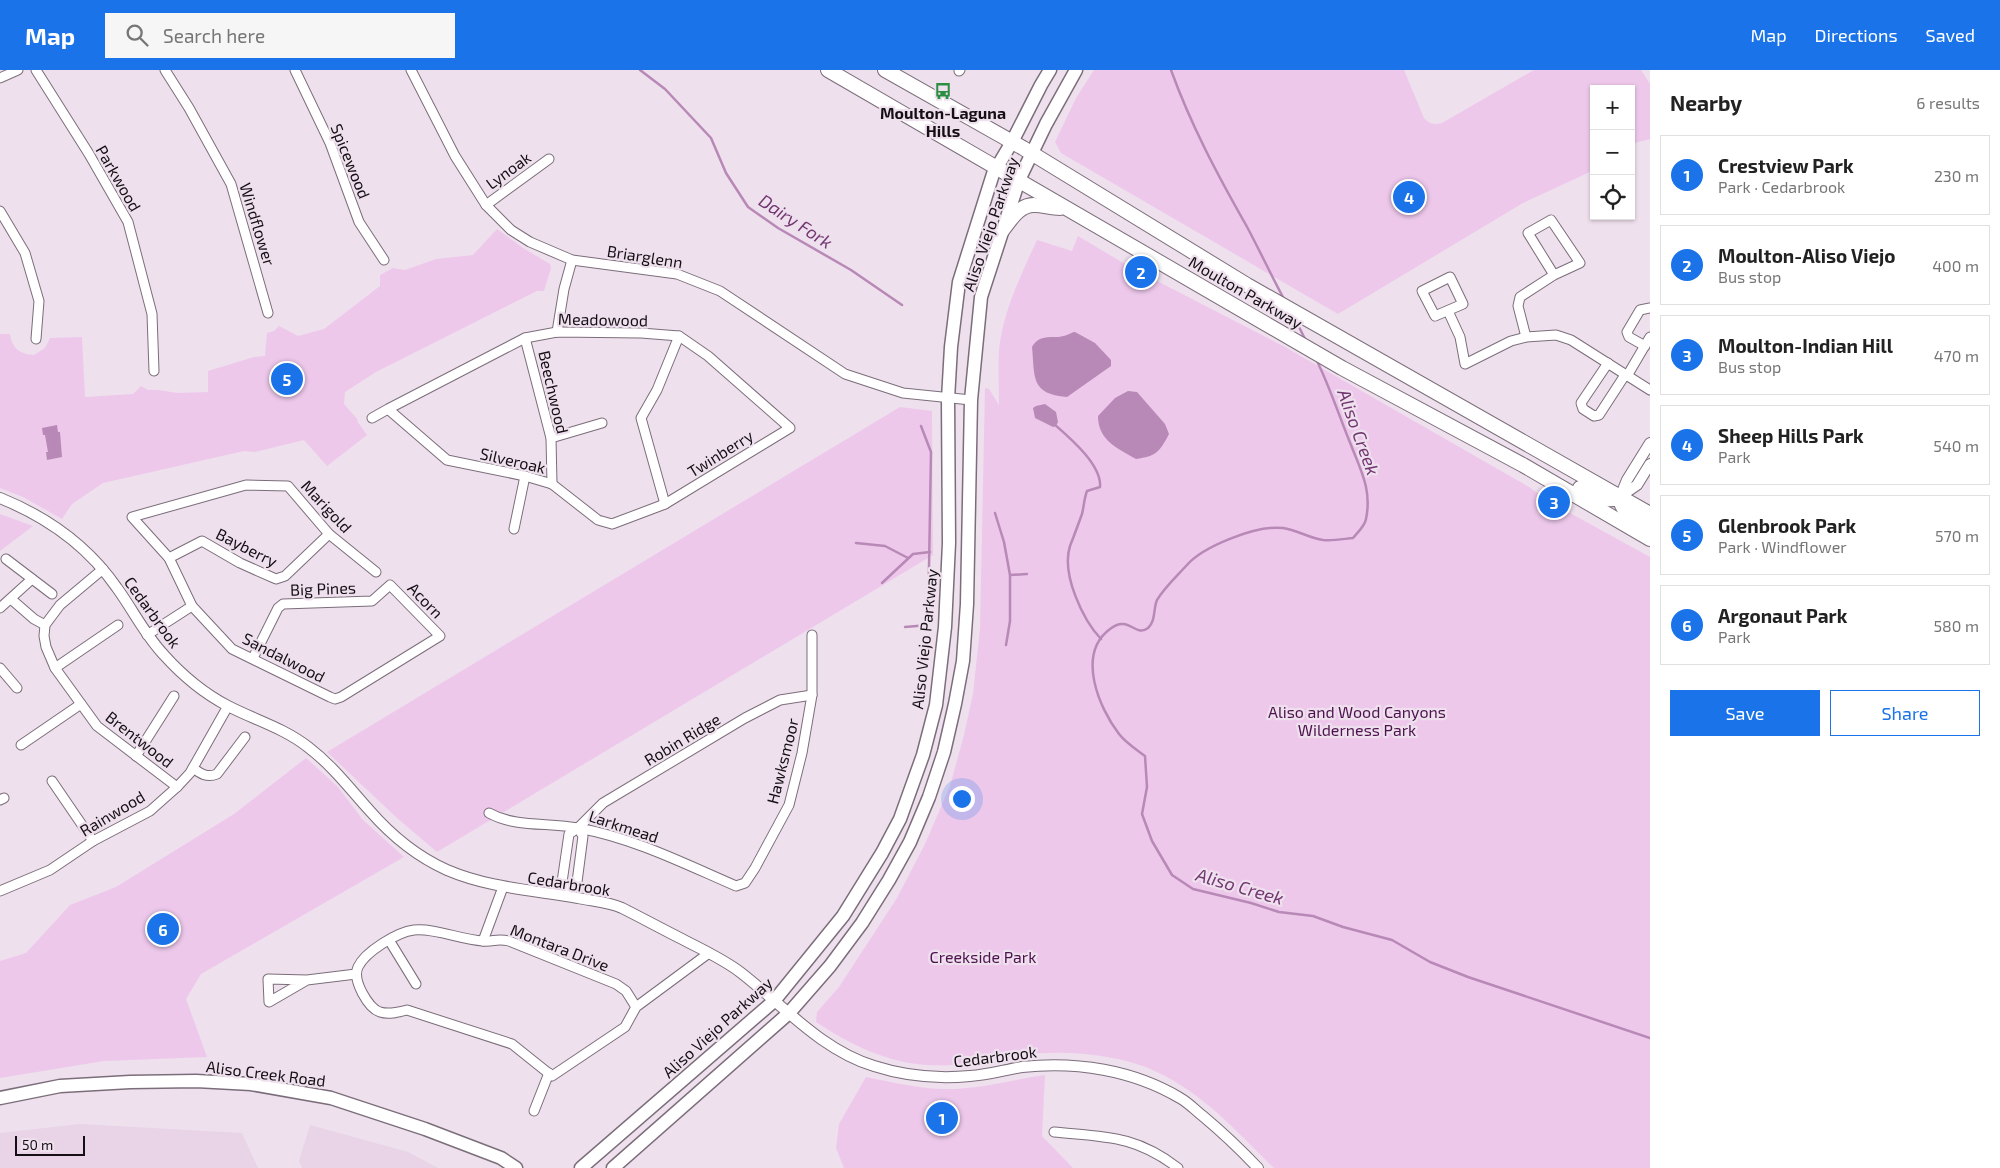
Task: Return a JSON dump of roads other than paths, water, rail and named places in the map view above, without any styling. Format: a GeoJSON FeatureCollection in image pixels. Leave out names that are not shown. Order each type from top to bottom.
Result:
{"type":"FeatureCollection","features":[{"type":"Feature","properties":{"kind":"main road","name":"Moulton Parkway"},"geometry":{"type":"LineString","coordinates":[[828,70],[1342,368],[1523,464],[1650,539]]}},
{"type":"Feature","properties":{"kind":"main road","name":"Moulton Parkway"},"geometry":{"type":"LineString","coordinates":[[885,70],[1012,142],[1247,285],[1650,514]]}},
{"type":"Feature","properties":{"kind":"main road","name":"Aliso Viejo Parkway"},"geometry":{"type":"LineString","coordinates":[[581,1168],[774,1001],[843,916],[882,854],[900,819],[923,755],[936,705],[945,627],[949,544],[948,399],[951,347],[960,282],[996,167],[1012,142],[1050,70]]}},
{"type":"Feature","properties":{"kind":"main road","name":"Aliso Viejo Parkway"},"geometry":{"type":"LineString","coordinates":[[614,1168],[789,1013],[830,966],[862,923],[910,842],[944,752],[963,660],[967,604],[971,400],[981,297],[1019,180],[1050,116],[1076,70]]}},
{"type":"Feature","properties":{"kind":"main road"},"geometry":{"type":"LineString","coordinates":[[1001,232],[1019,210],[1028,206],[1065,208]]}},
{"type":"Feature","properties":{"kind":"main road"},"geometry":{"type":"LineString","coordinates":[[1523,464],[1546,468],[1603,500],[1620,497],[1623,509],[1629,516],[1650,527]]}},
{"type":"Feature","properties":{"kind":"main road","name":"Aliso Creek Road"},"geometry":{"type":"LineString","coordinates":[[0,1098],[60,1086],[130,1082],[196,1081],[250,1084],[331,1098],[377,1112],[501,1158],[516,1168]]}},
{"type":"Feature","properties":{"kind":"street"},"geometry":{"type":"LineString","coordinates":[[0,78],[18,70]]}},
{"type":"Feature","properties":{"kind":"street","name":"Parkwood"},"geometry":{"type":"LineString","coordinates":[[36,70],[89,154],[128,222],[152,314],[154,371]]}},
{"type":"Feature","properties":{"kind":"street","name":"Windflower"},"geometry":{"type":"LineString","coordinates":[[164,70],[189,108],[232,184],[268,313]]}},
{"type":"Feature","properties":{"kind":"street","name":"Spicewood"},"geometry":{"type":"LineString","coordinates":[[295,70],[330,143],[359,222],[384,260]]}},
{"type":"Feature","properties":{"kind":"street","name":"Briarglenn"},"geometry":{"type":"LineString","coordinates":[[411,70],[455,156],[486,205],[511,230],[551,252],[572,260],[677,274],[720,291],[845,374],[903,393],[971,400]]}},
{"type":"Feature","properties":{"kind":"street","name":"Lynoak"},"geometry":{"type":"LineString","coordinates":[[486,205],[549,159]]}},
{"type":"Feature","properties":{"kind":"street"},"geometry":{"type":"LineString","coordinates":[[0,211],[25,253],[30,269],[39,302],[36,340]]}},
{"type":"Feature","properties":{"kind":"street"},"geometry":{"type":"LineString","coordinates":[[1526,337],[1518,306],[1520,297],[1554,276],[1580,263],[1551,220],[1528,233],[1554,276]]}},
{"type":"Feature","properties":{"kind":"street"},"geometry":{"type":"LineString","coordinates":[[557,332],[564,289],[572,260]]}},
{"type":"Feature","properties":{"kind":"street"},"geometry":{"type":"LineString","coordinates":[[1450,277],[1463,304],[1448,311],[1435,316],[1422,291],[1450,277]]}},
{"type":"Feature","properties":{"kind":"street"},"geometry":{"type":"LineString","coordinates":[[1644,346],[1629,337],[1627,332],[1640,310],[1650,308]]}},
{"type":"Feature","properties":{"kind":"street"},"geometry":{"type":"LineString","coordinates":[[1448,311],[1460,337],[1465,364],[1511,341],[1526,337],[1556,335],[1571,340],[1650,390]]}},
{"type":"Feature","properties":{"kind":"street","name":"Meadowood"},"geometry":{"type":"LineString","coordinates":[[372,418],[525,338],[557,332],[641,333],[679,336]]}},
{"type":"Feature","properties":{"kind":"street"},"geometry":{"type":"LineString","coordinates":[[665,504],[641,418],[657,390],[679,336]]}},
{"type":"Feature","properties":{"kind":"street","name":"Twinberry"},"geometry":{"type":"LineString","coordinates":[[665,504],[790,428],[708,356],[679,336]]}},
{"type":"Feature","properties":{"kind":"street"},"geometry":{"type":"LineString","coordinates":[[1608,364],[1581,403],[1583,409],[1594,416],[1600,415],[1650,337]]}},
{"type":"Feature","properties":{"kind":"street","name":"Beechwood"},"geometry":{"type":"LineString","coordinates":[[525,338],[550,438],[552,484]]}},
{"type":"Feature","properties":{"kind":"street","name":"Silveroak"},"geometry":{"type":"LineString","coordinates":[[388,409],[447,460],[525,476],[552,484],[598,520],[605,523],[612,524],[665,504]]}},
{"type":"Feature","properties":{"kind":"street"},"geometry":{"type":"LineString","coordinates":[[550,438],[602,423]]}},
{"type":"Feature","properties":{"kind":"street"},"geometry":{"type":"LineString","coordinates":[[1620,497],[1627,480],[1650,443]]}},
{"type":"Feature","properties":{"kind":"street"},"geometry":{"type":"LineString","coordinates":[[1620,497],[1637,485],[1650,464]]}},
{"type":"Feature","properties":{"kind":"street"},"geometry":{"type":"LineString","coordinates":[[514,529],[525,476]]}},
{"type":"Feature","properties":{"kind":"street","name":"Marigold"},"geometry":{"type":"LineString","coordinates":[[132,517],[246,485],[288,486],[329,534],[376,572]]}},
{"type":"Feature","properties":{"kind":"street","name":"Cedarbrook"},"geometry":{"type":"LineString","coordinates":[[0,498],[50,522],[80,546],[103,569],[147,635],[164,656],[185,676],[228,706],[265,721],[304,744],[336,771],[391,833],[417,853],[444,868],[475,881],[503,888],[568,896],[617,906],[738,970],[807,1028],[842,1053],[858,1061],[903,1074],[943,1077],[970,1076],[1053,1064],[1108,1070],[1151,1084],[1183,1100],[1232,1140],[1258,1168]]}},
{"type":"Feature","properties":{"kind":"street","name":"Sandalwood"},"geometry":{"type":"LineString","coordinates":[[132,517],[168,558],[192,606],[232,649],[335,698],[341,697],[440,636]]}},
{"type":"Feature","properties":{"kind":"street","name":"Bayberry"},"geometry":{"type":"LineString","coordinates":[[168,558],[202,541],[240,563],[276,579],[285,576],[329,534]]}},
{"type":"Feature","properties":{"kind":"street"},"geometry":{"type":"LineString","coordinates":[[6,559],[52,594]]}},
{"type":"Feature","properties":{"kind":"street"},"geometry":{"type":"LineString","coordinates":[[11,599],[34,619],[46,625],[60,606],[103,569]]}},
{"type":"Feature","properties":{"kind":"street"},"geometry":{"type":"LineString","coordinates":[[0,608],[32,579]]}},
{"type":"Feature","properties":{"kind":"street","name":"Acorn"},"geometry":{"type":"LineString","coordinates":[[390,585],[440,636]]}},
{"type":"Feature","properties":{"kind":"street","name":"Big Pines"},"geometry":{"type":"LineString","coordinates":[[253,658],[278,608],[283,604],[372,601],[390,585]]}},
{"type":"Feature","properties":{"kind":"street"},"geometry":{"type":"LineString","coordinates":[[147,635],[192,606]]}},
{"type":"Feature","properties":{"kind":"street","name":"Brentwood"},"geometry":{"type":"LineString","coordinates":[[46,625],[44,636],[46,648],[56,668],[97,726],[177,788]]}},
{"type":"Feature","properties":{"kind":"street"},"geometry":{"type":"LineString","coordinates":[[56,668],[118,625]]}},
{"type":"Feature","properties":{"kind":"street","name":"Hawksmoor"},"geometry":{"type":"LineString","coordinates":[[745,883],[789,805],[802,753],[812,696],[812,635]]}},
{"type":"Feature","properties":{"kind":"street"},"geometry":{"type":"LineString","coordinates":[[0,668],[17,688]]}},
{"type":"Feature","properties":{"kind":"street"},"geometry":{"type":"LineString","coordinates":[[136,756],[174,696]]}},
{"type":"Feature","properties":{"kind":"street","name":"Robin Ridge"},"geometry":{"type":"LineString","coordinates":[[568,896],[562,882],[569,834],[578,828],[603,803],[745,718],[780,700],[812,696]]}},
{"type":"Feature","properties":{"kind":"street"},"geometry":{"type":"LineString","coordinates":[[21,745],[81,704]]}},
{"type":"Feature","properties":{"kind":"street","name":"Rainwood"},"geometry":{"type":"LineString","coordinates":[[0,891],[50,870],[93,841],[150,811],[186,778],[228,706]]}},
{"type":"Feature","properties":{"kind":"street"},"geometry":{"type":"LineString","coordinates":[[193,768],[203,775],[210,777],[217,774],[245,737]]}},
{"type":"Feature","properties":{"kind":"street"},"geometry":{"type":"LineString","coordinates":[[52,782],[93,841]]}},
{"type":"Feature","properties":{"kind":"street","name":"Larkmead"},"geometry":{"type":"LineString","coordinates":[[489,813],[504,821],[578,828],[634,843],[736,886],[745,883]]}},
{"type":"Feature","properties":{"kind":"street"},"geometry":{"type":"LineString","coordinates":[[568,896],[577,882],[582,836],[578,828]]}},
{"type":"Feature","properties":{"kind":"street"},"geometry":{"type":"LineString","coordinates":[[567,848],[581,849]]}},
{"type":"Feature","properties":{"kind":"street"},"geometry":{"type":"LineString","coordinates":[[483,941],[503,888]]}},
{"type":"Feature","properties":{"kind":"street","name":"Montara Drive"},"geometry":{"type":"LineString","coordinates":[[356,974],[358,966],[369,954],[389,940],[414,930],[483,941],[498,939],[509,941],[616,984],[626,991],[636,1007]]}},
{"type":"Feature","properties":{"kind":"street"},"geometry":{"type":"LineString","coordinates":[[389,940],[416,984]]}},
{"type":"Feature","properties":{"kind":"street"},"geometry":{"type":"LineString","coordinates":[[307,980],[356,974],[366,1000],[380,1012],[392,1013],[407,1010],[512,1044],[550,1074],[554,1075],[625,1027],[636,1007],[709,953]]}},
{"type":"Feature","properties":{"kind":"street"},"geometry":{"type":"LineString","coordinates":[[534,1111],[550,1074]]}},
{"type":"Feature","properties":{"kind":"street"},"geometry":{"type":"LineString","coordinates":[[1054,1132],[1129,1141],[1155,1151],[1178,1168]]}},
{"type":"Feature","properties":{"kind":"waterway","name":"Dairy Fork"},"geometry":{"type":"LineString","coordinates":[[640,70],[665,89],[711,138],[726,173],[748,207],[778,228],[851,270],[902,305]]}},
{"type":"Feature","properties":{"kind":"waterway","name":"Aliso Creek"},"geometry":{"type":"LineString","coordinates":[[1171,70],[1205,149],[1284,299]]}},
{"type":"Feature","properties":{"kind":"waterway","name":"Aliso Creek"},"geometry":{"type":"LineString","coordinates":[[1294,317],[1306,341]]}},
{"type":"Feature","properties":{"kind":"waterway","name":"Aliso Creek"},"geometry":{"type":"LineString","coordinates":[[1316,359],[1367,490],[1367,509],[1363,527],[1353,538],[1323,540],[1288,529],[1272,528],[1245,533],[1217,544],[1194,559],[1167,587],[1157,600],[1152,622],[1148,628],[1139,630],[1127,625],[1117,625],[1110,629],[1100,640],[1094,652],[1094,681],[1104,710],[1122,737],[1145,756],[1147,787],[1142,814],[1152,841],[1172,875],[1193,889],[1279,912],[1313,916],[1343,927],[1392,940],[1430,962],[1468,977],[1650,1038]]}},
{"type":"Feature","properties":{"kind":"waterway","name":"Dairy Fork"},"geometry":{"type":"LineString","coordinates":[[1054,424],[1084,452],[1091,461],[1099,479],[1100,487],[1087,491],[1082,514],[1070,546],[1068,557],[1071,583],[1075,596],[1087,620],[1101,639]]}},
{"type":"Feature","properties":{"kind":"waterway"},"geometry":{"type":"LineString","coordinates":[[905,627],[928,625],[931,452],[921,426]]}},
{"type":"Feature","properties":{"kind":"waterway"},"geometry":{"type":"LineString","coordinates":[[995,513],[1004,542],[1010,575]]}},
{"type":"Feature","properties":{"kind":"waterway"},"geometry":{"type":"LineString","coordinates":[[856,543],[885,546],[908,558]]}},
{"type":"Feature","properties":{"kind":"waterway"},"geometry":{"type":"LineString","coordinates":[[882,583],[913,554],[930,552]]}},
{"type":"Feature","properties":{"kind":"waterway"},"geometry":{"type":"LineString","coordinates":[[1006,645],[1010,621],[1010,575],[1027,574]]}},
{"type":"Feature","properties":{"kind":"place","name":"Moulton-Laguna Hills"},"geometry":{"type":"Point","coordinates":[943,91]}},
{"type":"Feature","properties":{"kind":"place","name":"Sheep Hills Park"},"geometry":{"type":"Point","coordinates":[1409,197]}},
{"type":"Feature","properties":{"kind":"place","name":"Moulton-Aliso Viejo"},"geometry":{"type":"Point","coordinates":[1141,272]}},
{"type":"Feature","properties":{"kind":"place","name":"Glenbrook Park"},"geometry":{"type":"Point","coordinates":[287,379]}},
{"type":"Feature","properties":{"kind":"place","name":"Moulton-Indian Hill"},"geometry":{"type":"Point","coordinates":[1554,502]}},
{"type":"Feature","properties":{"kind":"place","name":"Argonaut Park"},"geometry":{"type":"Point","coordinates":[163,929]}},
{"type":"Feature","properties":{"kind":"place","name":"Crestview Park"},"geometry":{"type":"Point","coordinates":[942,1118]}},
{"type":"Feature","properties":{"kind":"park label","name":"Aliso and Wood Canyons Wilderness Park"},"geometry":{"type":"Point","coordinates":[1357,720]}},
{"type":"Feature","properties":{"kind":"park label","name":"Creekside Park"},"geometry":{"type":"Point","coordinates":[983,956]}}]}
